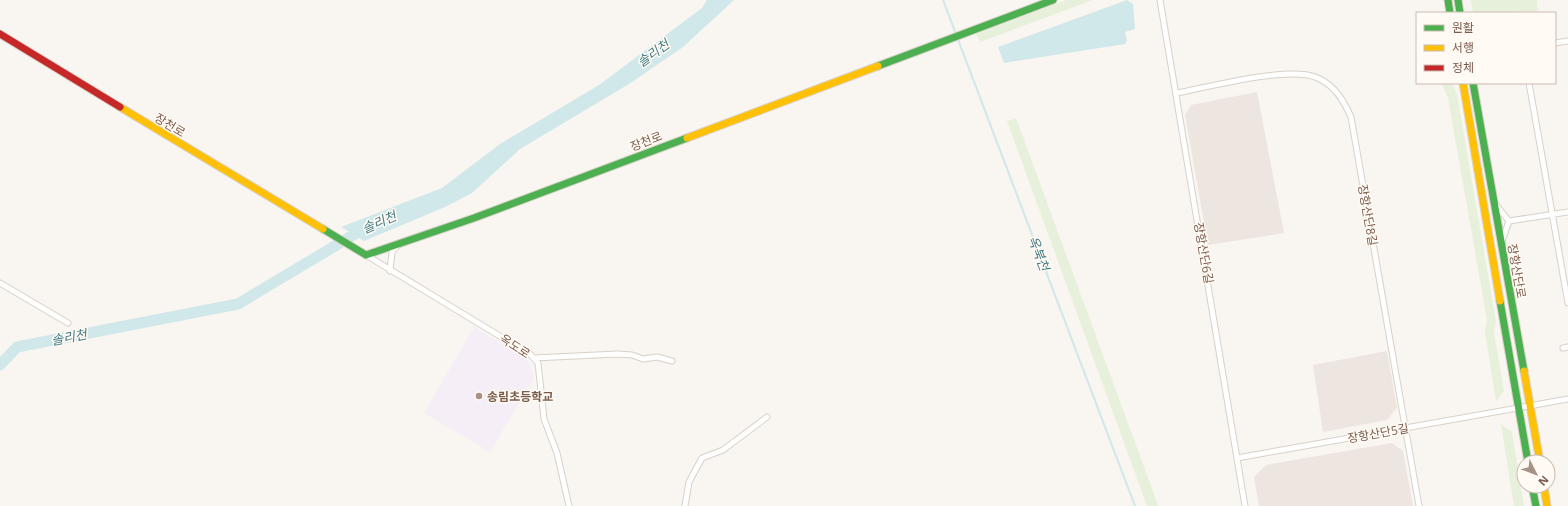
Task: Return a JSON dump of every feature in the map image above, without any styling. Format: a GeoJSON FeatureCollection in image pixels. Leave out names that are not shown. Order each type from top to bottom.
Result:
{"type":"FeatureCollection","features":[{"type":"Feature","properties":{"kind":"main road","name":"장천로"},"geometry":{"type":"LineString","coordinates":[[0,34],[366,255],[474,218],[1053,0]]}},
{"type":"Feature","properties":{"kind":"main road"},"geometry":{"type":"LineString","coordinates":[[1448,0],[1450,12]]}},
{"type":"Feature","properties":{"kind":"main road"},"geometry":{"type":"LineString","coordinates":[[1458,0],[1460,12]]}},
{"type":"Feature","properties":{"kind":"main road","name":"장항산단로"},"geometry":{"type":"LineString","coordinates":[[1463,84],[1527,454]]}},
{"type":"Feature","properties":{"kind":"main road","name":"장항산단로"},"geometry":{"type":"LineString","coordinates":[[1473,84],[1538,454]]}},
{"type":"Feature","properties":{"kind":"main road"},"geometry":{"type":"LineString","coordinates":[[1534,494],[1536,506]]}},
{"type":"Feature","properties":{"kind":"main road"},"geometry":{"type":"LineString","coordinates":[[1545,494],[1547,506]]}},
{"type":"Feature","properties":{"kind":"street","name":"장항산단6길"},"geometry":{"type":"LineString","coordinates":[[1160,0],[1177,93],[1245,506]]}},
{"type":"Feature","properties":{"kind":"street"},"geometry":{"type":"LineString","coordinates":[[1556,43],[1568,41]]}},
{"type":"Feature","properties":{"kind":"street","name":"장항산단8길"},"geometry":{"type":"LineString","coordinates":[[1177,93],[1268,76],[1302,74],[1318,78],[1333,88],[1344,101],[1351,117],[1419,506]]}},
{"type":"Feature","properties":{"kind":"street"},"geometry":{"type":"LineString","coordinates":[[1529,84],[1568,303]]}},
{"type":"Feature","properties":{"kind":"street"},"geometry":{"type":"LineString","coordinates":[[1494,202],[1509,221]]}},
{"type":"Feature","properties":{"kind":"street"},"geometry":{"type":"LineString","coordinates":[[1509,221],[1568,212]]}},
{"type":"Feature","properties":{"kind":"street"},"geometry":{"type":"LineString","coordinates":[[1501,245],[1509,221]]}},
{"type":"Feature","properties":{"kind":"street"},"geometry":{"type":"LineString","coordinates":[[390,271],[392,252],[399,244]]}},
{"type":"Feature","properties":{"kind":"street","name":"옥도로"},"geometry":{"type":"LineString","coordinates":[[366,255],[534,358],[538,363],[544,419],[557,453],[569,506]]}},
{"type":"Feature","properties":{"kind":"street"},"geometry":{"type":"LineString","coordinates":[[0,283],[68,323]]}},
{"type":"Feature","properties":{"kind":"street"},"geometry":{"type":"LineString","coordinates":[[534,358],[544,356],[598,356],[617,354],[632,355],[643,359],[656,357],[672,361]]}},
{"type":"Feature","properties":{"kind":"street","name":"장항산단5길"},"geometry":{"type":"LineString","coordinates":[[1237,458],[1568,399]]}},
{"type":"Feature","properties":{"kind":"street"},"geometry":{"type":"LineString","coordinates":[[685,506],[689,482],[702,458],[723,450],[767,417]]}},
{"type":"Feature","properties":{"kind":"shaded area"},"geometry":{"type":"Polygon","coordinates":[[[1257,92],[1284,233],[1208,245],[1185,115],[1191,105],[1257,92]]]}},
{"type":"Feature","properties":{"kind":"shaded area","name":"송림초등학교"},"geometry":{"type":"Polygon","coordinates":[[[474,327],[528,359],[534,378],[490,452],[424,413],[474,327]]]}},
{"type":"Feature","properties":{"kind":"shaded area"},"geometry":{"type":"Polygon","coordinates":[[[1387,351],[1397,408],[1387,420],[1323,432],[1313,365],[1387,351]]]}},
{"type":"Feature","properties":{"kind":"shaded area"},"geometry":{"type":"Polygon","coordinates":[[[1392,443],[1403,451],[1413,506],[1259,506],[1254,477],[1266,465],[1392,443]]]}},
{"type":"Feature","properties":{"kind":"green space"},"geometry":{"type":"Polygon","coordinates":[[[1067,0],[1093,0],[980,42],[976,34],[1067,0]]]}},
{"type":"Feature","properties":{"kind":"green space"},"geometry":{"type":"Polygon","coordinates":[[[1471,0],[1537,0],[1538,11],[1473,12],[1471,0]]]}},
{"type":"Feature","properties":{"kind":"green space"},"geometry":{"type":"Polygon","coordinates":[[[1442,84],[1452,84],[1457,94],[1496,322],[1494,333],[1504,391],[1496,401],[1485,332],[1487,320],[1448,98],[1442,84]]]}},
{"type":"Feature","properties":{"kind":"green space"},"geometry":{"type":"Polygon","coordinates":[[[1016,118],[1158,506],[1147,506],[1007,121],[1016,118]]]}},
{"type":"Feature","properties":{"kind":"green space"},"geometry":{"type":"Polygon","coordinates":[[[1501,424],[1512,432],[1516,457],[1516,494],[1522,494],[1524,506],[1514,506],[1501,424]]]}},
{"type":"Feature","properties":{"kind":"water"},"geometry":{"type":"Polygon","coordinates":[[[707,0],[734,0],[683,47],[629,84],[520,149],[472,193],[445,207],[364,241],[341,227],[442,188],[500,144],[599,85],[702,8],[707,0]]]}},
{"type":"Feature","properties":{"kind":"water"},"geometry":{"type":"Polygon","coordinates":[[[1127,0],[1133,4],[1135,29],[1125,32],[1127,40],[1125,44],[1004,63],[998,47],[1127,0]]]}},
{"type":"Feature","properties":{"kind":"waterway","name":"옥북천"},"geometry":{"type":"LineString","coordinates":[[943,0],[1135,506]]}},
{"type":"Feature","properties":{"kind":"waterway","name":"솔리천"},"geometry":{"type":"LineString","coordinates":[[0,365],[17,347],[238,304],[365,228]]}},
{"type":"Feature","properties":{"kind":"traffic: fast"},"geometry":{"type":"LineString","coordinates":[[878,66],[1053,0]]}},
{"type":"Feature","properties":{"kind":"traffic: fast"},"geometry":{"type":"LineString","coordinates":[[1448,0],[1450,12]]}},
{"type":"Feature","properties":{"kind":"traffic: fast"},"geometry":{"type":"LineString","coordinates":[[1458,0],[1460,12]]}},
{"type":"Feature","properties":{"kind":"traffic: fast"},"geometry":{"type":"LineString","coordinates":[[1473,84],[1524,371]]}},
{"type":"Feature","properties":{"kind":"traffic: fast"},"geometry":{"type":"LineString","coordinates":[[323,229],[366,255],[474,218],[687,138]]}},
{"type":"Feature","properties":{"kind":"traffic: fast"},"geometry":{"type":"LineString","coordinates":[[1500,301],[1527,454]]}},
{"type":"Feature","properties":{"kind":"traffic: fast"},"geometry":{"type":"LineString","coordinates":[[1534,494],[1536,506]]}},
{"type":"Feature","properties":{"kind":"traffic: slow"},"geometry":{"type":"LineString","coordinates":[[687,138],[878,66]]}},
{"type":"Feature","properties":{"kind":"traffic: slow"},"geometry":{"type":"LineString","coordinates":[[1463,84],[1500,301]]}},
{"type":"Feature","properties":{"kind":"traffic: slow"},"geometry":{"type":"LineString","coordinates":[[120,107],[323,229]]}},
{"type":"Feature","properties":{"kind":"traffic: slow"},"geometry":{"type":"LineString","coordinates":[[1524,371],[1539,454]]}},
{"type":"Feature","properties":{"kind":"traffic: slow"},"geometry":{"type":"LineString","coordinates":[[1545,494],[1547,506]]}},
{"type":"Feature","properties":{"kind":"traffic: jam"},"geometry":{"type":"LineString","coordinates":[[0,34],[120,107]]}},
{"type":"Feature","properties":{"kind":"place","name":"송림초등학교"},"geometry":{"type":"Point","coordinates":[479,396]}}]}
